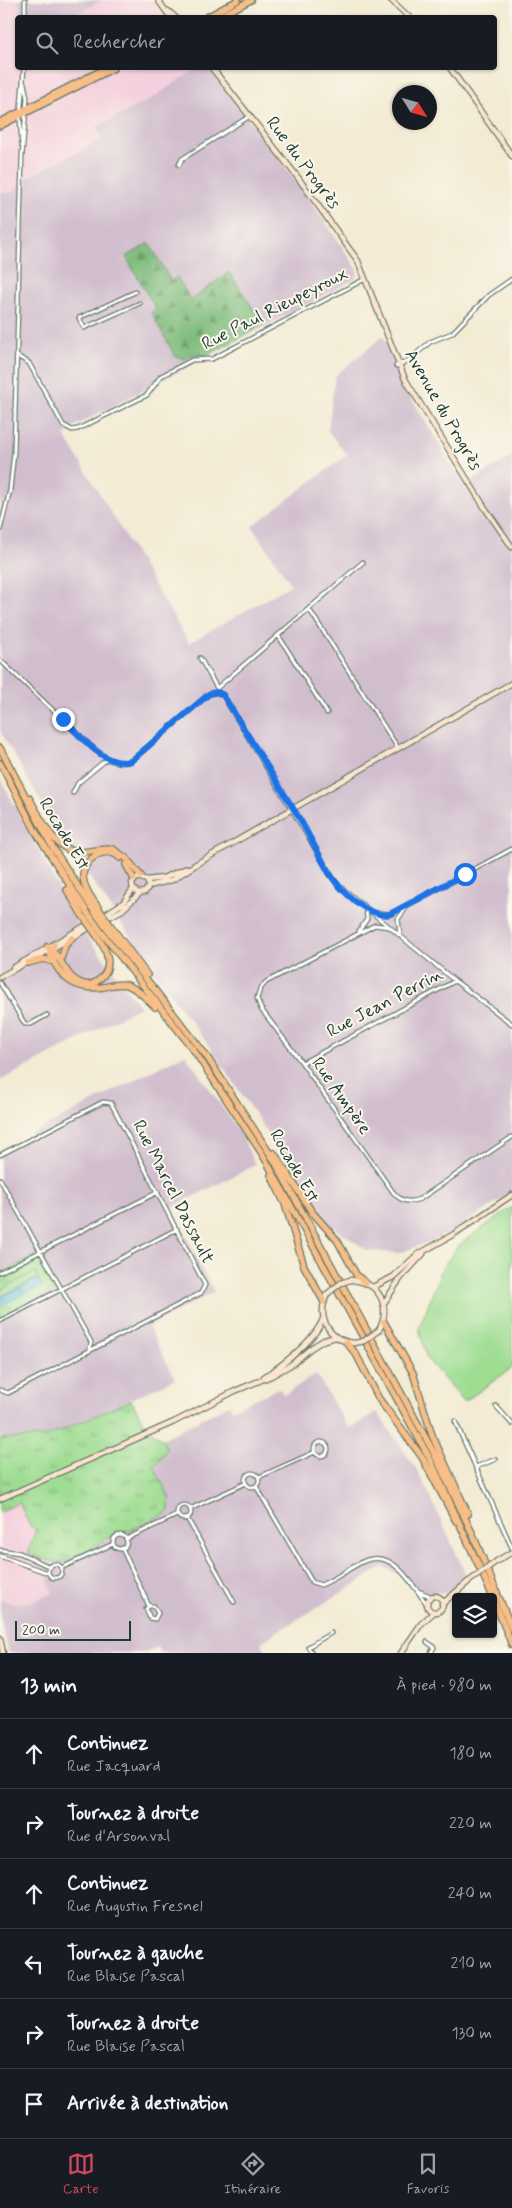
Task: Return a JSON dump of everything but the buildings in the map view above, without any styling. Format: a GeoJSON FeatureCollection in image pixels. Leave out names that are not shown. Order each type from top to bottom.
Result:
{"type":"FeatureCollection","features":[{"type":"Feature","properties":{"kind":"highway","name":"Rocade Est"},"geometry":{"type":"LineString","coordinates":[[0,748],[53,848],[90,910],[211,1074],[263,1155],[414,1428],[472,1546],[491,1593]]}},
{"type":"Feature","properties":{"kind":"highway","name":"Rocade Est"},"geometry":{"type":"LineString","coordinates":[[0,763],[52,859],[90,910]]}},
{"type":"Feature","properties":{"kind":"highway"},"geometry":{"type":"LineString","coordinates":[[12,773],[18,776],[39,815],[64,848],[77,852],[113,849],[126,858],[141,876]]}},
{"type":"Feature","properties":{"kind":"highway"},"geometry":{"type":"LineString","coordinates":[[51,947],[72,979],[82,984],[92,984],[103,978],[108,969],[104,931],[90,910],[88,893],[83,878],[85,867],[91,858],[107,853],[117,855],[129,868],[134,879]]}},
{"type":"Feature","properties":{"kind":"highway","name":"Rocade Est"},"geometry":{"type":"LineString","coordinates":[[104,931],[162,994],[164,1001],[210,1062],[260,1136],[420,1426],[473,1534],[512,1629]]}},
{"type":"Feature","properties":{"kind":"highway"},"geometry":{"type":"LineString","coordinates":[[60,958],[65,946],[72,938]]}},
{"type":"Feature","properties":{"kind":"highway"},"geometry":{"type":"LineString","coordinates":[[51,947],[50,954],[54,962],[70,982],[77,987],[86,989],[116,984],[128,986],[166,1014]]}},
{"type":"Feature","properties":{"kind":"highway"},"geometry":{"type":"LineString","coordinates":[[28,964],[43,959],[54,962]]}},
{"type":"Feature","properties":{"kind":"highway"},"geometry":{"type":"LineString","coordinates":[[260,1136],[266,1141],[312,1212],[337,1240],[358,1276],[366,1283]]}},
{"type":"Feature","properties":{"kind":"highway"},"geometry":{"type":"LineString","coordinates":[[263,1155],[263,1162],[285,1204],[304,1266],[324,1302]]}},
{"type":"Feature","properties":{"kind":"highway"},"geometry":{"type":"LineString","coordinates":[[384,1322],[413,1373],[430,1430],[475,1530],[473,1534]]}},
{"type":"Feature","properties":{"kind":"highway"},"geometry":{"type":"LineString","coordinates":[[346,1342],[359,1360],[373,1390],[422,1457],[466,1542],[472,1546]]}},
{"type":"Feature","properties":{"kind":"highway","name":"Rocade Est"},"geometry":{"type":"LineString","coordinates":[[497,1608],[512,1645]]}},
{"type":"Feature","properties":{"kind":"main road"},"geometry":{"type":"LineString","coordinates":[[210,15],[238,0]]}},
{"type":"Feature","properties":{"kind":"main road"},"geometry":{"type":"LineString","coordinates":[[222,15],[251,0]]}},
{"type":"Feature","properties":{"kind":"main road"},"geometry":{"type":"LineString","coordinates":[[0,126],[102,70]]}},
{"type":"Feature","properties":{"kind":"main road"},"geometry":{"type":"LineString","coordinates":[[0,121],[24,112],[110,70]]}},
{"type":"Feature","properties":{"kind":"street"},"geometry":{"type":"LineString","coordinates":[[25,0],[25,15]]}},
{"type":"Feature","properties":{"kind":"street"},"geometry":{"type":"LineString","coordinates":[[158,0],[169,15]]}},
{"type":"Feature","properties":{"kind":"street"},"geometry":{"type":"LineString","coordinates":[[391,0],[407,15]]}},
{"type":"Feature","properties":{"kind":"street"},"geometry":{"type":"LineString","coordinates":[[165,9],[172,15]]}},
{"type":"Feature","properties":{"kind":"street"},"geometry":{"type":"LineString","coordinates":[[0,530],[10,490],[14,452],[24,70]]}},
{"type":"Feature","properties":{"kind":"street","name":"Rue du Progrès"},"geometry":{"type":"LineString","coordinates":[[214,70],[347,244],[365,279]]}},
{"type":"Feature","properties":{"kind":"street"},"geometry":{"type":"LineString","coordinates":[[451,70],[512,156]]}},
{"type":"Feature","properties":{"kind":"street"},"geometry":{"type":"LineString","coordinates":[[22,156],[24,112]]}},
{"type":"Feature","properties":{"kind":"street"},"geometry":{"type":"LineString","coordinates":[[179,165],[182,159],[250,116]]}},
{"type":"Feature","properties":{"kind":"street","name":"Avenue du Progrès"},"geometry":{"type":"LineString","coordinates":[[365,279],[397,366],[485,510],[512,547]]}},
{"type":"Feature","properties":{"kind":"street","name":"Rue Paul Rieupeyroux"},"geometry":{"type":"LineString","coordinates":[[17,356],[29,362],[63,425],[68,428],[78,429],[113,413],[147,394],[157,380],[192,360],[212,359],[365,279]]}},
{"type":"Feature","properties":{"kind":"street"},"geometry":{"type":"LineString","coordinates":[[397,366],[408,361],[430,342],[452,333],[489,295],[512,279]]}},
{"type":"Feature","properties":{"kind":"street"},"geometry":{"type":"LineString","coordinates":[[135,292],[79,318],[84,328],[140,302]]}},
{"type":"Feature","properties":{"kind":"street"},"geometry":{"type":"LineString","coordinates":[[0,660],[107,759],[121,764],[131,761],[209,694],[217,690],[363,562]]}},
{"type":"Feature","properties":{"kind":"street"},"geometry":{"type":"LineString","coordinates":[[309,609],[398,748]]}},
{"type":"Feature","properties":{"kind":"street"},"geometry":{"type":"LineString","coordinates":[[278,635],[327,713]]}},
{"type":"Feature","properties":{"kind":"street"},"geometry":{"type":"LineString","coordinates":[[200,658],[217,690],[223,695],[293,808],[333,878],[365,907],[455,981],[512,1024]]}},
{"type":"Feature","properties":{"kind":"street"},"geometry":{"type":"LineString","coordinates":[[148,886],[172,880],[198,863],[512,683]]}},
{"type":"Feature","properties":{"kind":"street"},"geometry":{"type":"LineString","coordinates":[[73,793],[78,783],[107,759]]}},
{"type":"Feature","properties":{"kind":"street"},"geometry":{"type":"LineString","coordinates":[[370,911],[387,915],[410,905],[512,849]]}},
{"type":"Feature","properties":{"kind":"street"},"geometry":{"type":"LineString","coordinates":[[0,977],[117,908],[130,896],[134,879],[141,876],[147,880],[163,878],[198,863]]}},
{"type":"Feature","properties":{"kind":"street"},"geometry":{"type":"LineString","coordinates":[[0,977],[28,964],[51,947],[72,938],[122,910],[140,893],[145,892],[148,886],[147,880]]}},
{"type":"Feature","properties":{"kind":"street"},"geometry":{"type":"LineString","coordinates":[[133,889],[140,893]]}},
{"type":"Feature","properties":{"kind":"street"},"geometry":{"type":"LineString","coordinates":[[401,936],[398,927],[399,918],[410,905]]}},
{"type":"Feature","properties":{"kind":"street"},"geometry":{"type":"LineString","coordinates":[[357,933],[367,919],[365,907]]}},
{"type":"Feature","properties":{"kind":"street","name":"Rue Ampère"},"geometry":{"type":"LineString","coordinates":[[389,927],[375,925],[357,933],[266,982],[260,989],[257,998],[261,1009],[302,1063],[387,1184],[402,1200],[420,1199],[512,1137]]}},
{"type":"Feature","properties":{"kind":"street","name":"Rue Jean Perrin"},"geometry":{"type":"LineString","coordinates":[[302,1063],[455,981]]}},
{"type":"Feature","properties":{"kind":"street"},"geometry":{"type":"LineString","coordinates":[[0,983],[23,1022],[31,1024],[47,1015]]}},
{"type":"Feature","properties":{"kind":"street","name":"Rue Marcel Dassault"},"geometry":{"type":"LineString","coordinates":[[0,1155],[103,1102],[107,1102],[113,1106],[204,1281],[204,1289],[201,1293],[8,1393],[0,1390]]}},
{"type":"Feature","properties":{"kind":"street"},"geometry":{"type":"LineString","coordinates":[[0,1178],[91,1342],[91,1350]]}},
{"type":"Feature","properties":{"kind":"street"},"geometry":{"type":"LineString","coordinates":[[0,1272],[158,1192]]}},
{"type":"Feature","properties":{"kind":"street"},"geometry":{"type":"LineString","coordinates":[[373,1287],[393,1276],[417,1255],[512,1195]]}},
{"type":"Feature","properties":{"kind":"street"},"geometry":{"type":"LineString","coordinates":[[0,1321],[176,1229]]}},
{"type":"Feature","properties":{"kind":"street"},"geometry":{"type":"LineString","coordinates":[[323,1319],[328,1330],[336,1338],[355,1343],[364,1341],[379,1330],[384,1322],[384,1303],[400,1279],[432,1246]]}},
{"type":"Feature","properties":{"kind":"street"},"geometry":{"type":"LineString","coordinates":[[257,1382],[297,1351],[320,1327],[323,1319],[324,1302],[334,1287],[350,1280],[366,1283],[373,1287],[384,1303]]}},
{"type":"Feature","properties":{"kind":"street"},"geometry":{"type":"LineString","coordinates":[[0,1500],[271,1376],[292,1364],[324,1340],[336,1338]]}},
{"type":"Feature","properties":{"kind":"street"},"geometry":{"type":"LineString","coordinates":[[496,1406],[512,1424]]}},
{"type":"Feature","properties":{"kind":"street"},"geometry":{"type":"LineString","coordinates":[[455,1421],[512,1548]]}},
{"type":"Feature","properties":{"kind":"street"},"geometry":{"type":"LineString","coordinates":[[318,1442],[327,1446],[327,1452],[323,1455],[318,1455],[314,1452],[314,1446],[318,1442]]}},
{"type":"Feature","properties":{"kind":"street"},"geometry":{"type":"LineString","coordinates":[[256,1486],[259,1478],[314,1452]]}},
{"type":"Feature","properties":{"kind":"street"},"geometry":{"type":"LineString","coordinates":[[476,1468],[496,1459]]}},
{"type":"Feature","properties":{"kind":"street"},"geometry":{"type":"LineString","coordinates":[[246,1483],[246,1477],[250,1474],[255,1474],[259,1478]]}},
{"type":"Feature","properties":{"kind":"street"},"geometry":{"type":"LineString","coordinates":[[246,1483],[252,1487],[256,1486]]}},
{"type":"Feature","properties":{"kind":"street"},"geometry":{"type":"LineString","coordinates":[[190,1509],[246,1483]]}},
{"type":"Feature","properties":{"kind":"street"},"geometry":{"type":"LineString","coordinates":[[256,1486],[312,1582],[321,1584],[327,1582],[361,1562],[377,1558],[389,1561],[396,1566],[434,1612]]}},
{"type":"Feature","properties":{"kind":"street"},"geometry":{"type":"LineString","coordinates":[[126,1539],[177,1515],[180,1506],[186,1505],[190,1509]]}},
{"type":"Feature","properties":{"kind":"street"},"geometry":{"type":"LineString","coordinates":[[187,1518],[190,1509]]}},
{"type":"Feature","properties":{"kind":"street"},"geometry":{"type":"LineString","coordinates":[[177,1515],[187,1518]]}},
{"type":"Feature","properties":{"kind":"street"},"geometry":{"type":"LineString","coordinates":[[187,1518],[234,1602]]}},
{"type":"Feature","properties":{"kind":"street"},"geometry":{"type":"LineString","coordinates":[[113,1544],[113,1539],[116,1536],[121,1535],[126,1539]]}},
{"type":"Feature","properties":{"kind":"street"},"geometry":{"type":"LineString","coordinates":[[122,1548],[126,1543],[126,1539]]}},
{"type":"Feature","properties":{"kind":"street"},"geometry":{"type":"LineString","coordinates":[[113,1544],[118,1548],[122,1548]]}},
{"type":"Feature","properties":{"kind":"street"},"geometry":{"type":"LineString","coordinates":[[61,1568],[113,1544]]}},
{"type":"Feature","properties":{"kind":"street"},"geometry":{"type":"LineString","coordinates":[[122,1548],[149,1606]]}},
{"type":"Feature","properties":{"kind":"street"},"geometry":{"type":"LineString","coordinates":[[0,1550],[20,1553],[50,1567],[56,1565],[61,1568]]}},
{"type":"Feature","properties":{"kind":"street"},"geometry":{"type":"LineString","coordinates":[[402,1653],[421,1624],[434,1612],[440,1610],[442,1604],[451,1595],[512,1552]]}},
{"type":"Feature","properties":{"kind":"street"},"geometry":{"type":"LineString","coordinates":[[17,1562],[20,1553]]}},
{"type":"Feature","properties":{"kind":"street"},"geometry":{"type":"LineString","coordinates":[[0,1556],[48,1573],[51,1577],[58,1578],[62,1573],[61,1568]]}},
{"type":"Feature","properties":{"kind":"street"},"geometry":{"type":"LineString","coordinates":[[36,1569],[38,1562]]}},
{"type":"Feature","properties":{"kind":"street"},"geometry":{"type":"LineString","coordinates":[[48,1573],[50,1567]]}},
{"type":"Feature","properties":{"kind":"street"},"geometry":{"type":"LineString","coordinates":[[415,1590],[432,1597],[451,1595]]}},
{"type":"Feature","properties":{"kind":"street"},"geometry":{"type":"LineString","coordinates":[[421,1624],[427,1605],[432,1597]]}},
{"type":"Feature","properties":{"kind":"street"},"geometry":{"type":"LineString","coordinates":[[438,1597],[442,1604]]}},
{"type":"Feature","properties":{"kind":"street"},"geometry":{"type":"LineString","coordinates":[[312,1653],[308,1648],[331,1633]]}},
{"type":"Feature","properties":{"kind":"street"},"geometry":{"type":"LineString","coordinates":[[0,1638],[3,1653]]}},
{"type":"Feature","properties":{"kind":"street"},"geometry":{"type":"LineString","coordinates":[[427,1642],[434,1647],[431,1653]]}},
{"type":"Feature","properties":{"kind":"shaded area"},"geometry":{"type":"Polygon","coordinates":[[[0,0],[16,0],[20,3],[20,15],[15,15],[15,70],[194,70],[151,99],[97,127],[102,139],[27,178],[11,193],[0,192],[0,0]]]}},
{"type":"Feature","properties":{"kind":"shaded area"},"geometry":{"type":"Polygon","coordinates":[[[16,0],[102,0],[74,15],[20,15],[20,3],[16,0]]]}},
{"type":"Feature","properties":{"kind":"shaded area"},"geometry":{"type":"Polygon","coordinates":[[[102,0],[155,0],[167,15],[74,15],[102,0]]]}},
{"type":"Feature","properties":{"kind":"shaded area"},"geometry":{"type":"Polygon","coordinates":[[[194,70],[211,70],[308,197],[358,270],[355,279],[71,428],[65,436],[189,643],[291,585],[252,526],[347,455],[328,431],[335,376],[383,336],[407,391],[465,486],[512,456],[512,1192],[463,1225],[439,1238],[399,1253],[368,1251],[328,1223],[210,1047],[157,976],[61,835],[0,731],[0,192],[11,193],[27,178],[102,139],[96,127],[151,99],[194,70]]]}},
{"type":"Feature","properties":{"kind":"shaded area"},"geometry":{"type":"Polygon","coordinates":[[[0,778],[77,923],[140,1007],[0,1081],[0,778]]]}},
{"type":"Feature","properties":{"kind":"shaded area"},"geometry":{"type":"Polygon","coordinates":[[[185,1054],[241,1134],[255,1165],[171,1208],[214,1292],[148,1326],[175,1379],[46,1437],[0,1439],[0,1150],[185,1054]]]}},
{"type":"Feature","properties":{"kind":"shaded area"},"geometry":{"type":"Polygon","coordinates":[[[316,1374],[349,1429],[377,1412],[415,1467],[468,1579],[451,1592],[429,1593],[424,1597],[415,1590],[405,1577],[383,1567],[261,1642],[267,1653],[161,1653],[157,1647],[143,1653],[9,1653],[0,1618],[0,1599],[14,1604],[34,1601],[53,1593],[47,1579],[62,1562],[107,1541],[115,1532],[126,1532],[169,1497],[154,1467],[167,1449],[162,1439],[229,1405],[232,1410],[279,1388],[284,1395],[316,1374]]]}},
{"type":"Feature","properties":{"kind":"shaded area"},"geometry":{"type":"Polygon","coordinates":[[[19,1502],[30,1526],[37,1529],[49,1561],[62,1562],[47,1579],[54,1593],[34,1601],[14,1604],[0,1599],[0,1513],[19,1502]]]}},
{"type":"Feature","properties":{"kind":"green space"},"geometry":{"type":"Polygon","coordinates":[[[149,243],[171,281],[177,277],[191,300],[229,272],[264,325],[206,356],[191,355],[185,359],[175,356],[151,312],[156,309],[126,257],[149,243]]]}},
{"type":"Feature","properties":{"kind":"green space"},"geometry":{"type":"Polygon","coordinates":[[[512,1207],[512,1368],[464,1402],[427,1359],[419,1328],[443,1267],[459,1245],[512,1207]]]}},
{"type":"Feature","properties":{"kind":"green space"},"geometry":{"type":"Polygon","coordinates":[[[36,1255],[55,1289],[0,1318],[0,1274],[36,1255]]]}},
{"type":"Feature","properties":{"kind":"green space"},"geometry":{"type":"Polygon","coordinates":[[[35,1272],[38,1278],[0,1297],[0,1290],[35,1272]]]}},
{"type":"Feature","properties":{"kind":"green space"},"geometry":{"type":"Polygon","coordinates":[[[131,1400],[146,1427],[162,1439],[167,1449],[154,1467],[169,1497],[169,1512],[126,1532],[115,1532],[90,1550],[67,1561],[53,1562],[28,1553],[36,1529],[30,1526],[19,1502],[0,1513],[0,1439],[46,1437],[131,1400]]]}},
{"type":"Feature","properties":{"kind":"water"},"geometry":{"type":"Polygon","coordinates":[[[38,1279],[42,1285],[0,1306],[0,1298],[38,1279]]]}},
{"type":"Feature","properties":{"kind":"route"},"geometry":{"type":"LineString","coordinates":[[63,719],[107,759],[121,764],[131,761],[209,694],[217,692],[223,695],[293,808],[329,873],[336,883],[370,911],[383,915],[390,914],[465,874]]}}]}
